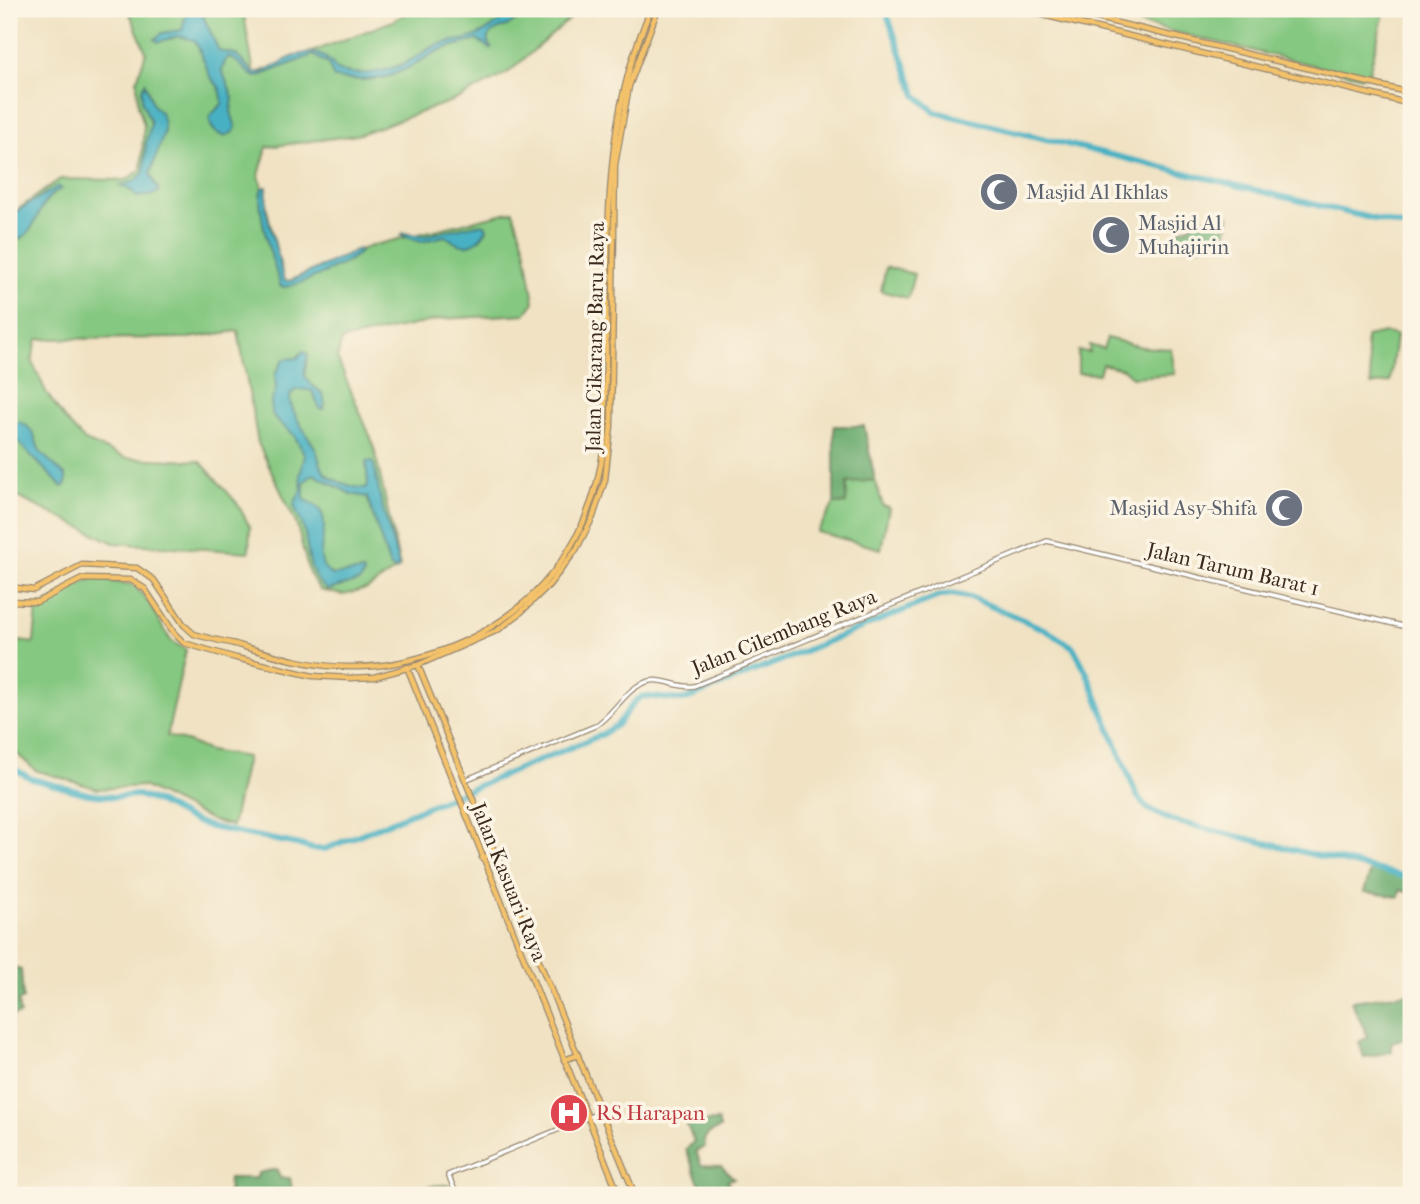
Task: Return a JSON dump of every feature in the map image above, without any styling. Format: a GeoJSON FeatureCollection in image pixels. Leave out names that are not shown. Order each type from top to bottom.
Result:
{"type":"FeatureCollection","features":[{"type":"Feature","properties":{"kind":"main road","name":"Jalan Cikarang Baru Raya"},"geometry":{"type":"LineString","coordinates":[[416,662],[498,630],[519,614],[560,572],[576,550],[593,517],[605,480],[613,165],[622,97],[651,9]]}},
{"type":"Feature","properties":{"kind":"main road","name":"Jalan Cikarang Baru Raya"},"geometry":{"type":"LineString","coordinates":[[613,165],[629,86],[658,9]]}},
{"type":"Feature","properties":{"kind":"main road"},"geometry":{"type":"LineString","coordinates":[[1018,9],[1411,104]]}},
{"type":"Feature","properties":{"kind":"main road"},"geometry":{"type":"LineString","coordinates":[[1059,9],[1411,93]]}},
{"type":"Feature","properties":{"kind":"main road"},"geometry":{"type":"LineString","coordinates":[[1252,66],[1253,56]]}},
{"type":"Feature","properties":{"kind":"main road"},"geometry":{"type":"LineString","coordinates":[[9,587],[34,590],[82,565],[136,568],[149,574],[184,625],[200,636],[276,656],[335,667],[374,667],[416,662]]}},
{"type":"Feature","properties":{"kind":"main road"},"geometry":{"type":"LineString","coordinates":[[9,601],[37,602],[82,579],[124,578],[141,585],[174,633],[184,643],[195,647],[313,676],[374,677],[406,669],[416,662]]}},
{"type":"Feature","properties":{"kind":"main road"},"geometry":{"type":"LineString","coordinates":[[416,662],[635,1195]]}},
{"type":"Feature","properties":{"kind":"main road","name":"Jalan Kasuari Raya"},"geometry":{"type":"LineString","coordinates":[[406,669],[619,1195]]}},
{"type":"Feature","properties":{"kind":"main road"},"geometry":{"type":"LineString","coordinates":[[413,685],[416,680],[424,681]]}},
{"type":"Feature","properties":{"kind":"main road"},"geometry":{"type":"LineString","coordinates":[[482,858],[495,853]]}},
{"type":"Feature","properties":{"kind":"main road"},"geometry":{"type":"LineString","coordinates":[[564,1060],[578,1055]]}},
{"type":"Feature","properties":{"kind":"street","name":"Jalan Tarum Barat 1"},"geometry":{"type":"LineString","coordinates":[[1047,541],[1411,628]]}},
{"type":"Feature","properties":{"kind":"street","name":"Jalan Cilembang Raya"},"geometry":{"type":"LineString","coordinates":[[465,781],[595,726],[607,719],[629,692],[640,684],[658,681],[685,687],[694,685],[1047,541]]}},
{"type":"Feature","properties":{"kind":"street"},"geometry":{"type":"LineString","coordinates":[[457,1195],[448,1175],[601,1112]]}},
{"type":"Feature","properties":{"kind":"green space"},"geometry":{"type":"Polygon","coordinates":[[[128,9],[243,9],[254,74],[393,21],[413,9],[581,9],[509,72],[460,98],[357,135],[267,147],[259,175],[284,283],[370,246],[513,211],[525,247],[534,302],[525,314],[442,319],[342,340],[337,358],[373,443],[400,567],[367,589],[343,595],[320,590],[309,573],[297,525],[258,443],[238,331],[189,338],[37,339],[32,361],[46,392],[66,421],[85,441],[126,458],[200,461],[237,503],[250,527],[249,552],[114,543],[9,493],[9,210],[17,210],[60,179],[126,180],[141,170],[144,125],[138,105],[137,80],[146,52],[128,9]]]}},
{"type":"Feature","properties":{"kind":"green space"},"geometry":{"type":"Polygon","coordinates":[[[1079,9],[1385,9],[1369,73],[1362,77],[1079,9]]]}},
{"type":"Feature","properties":{"kind":"green space"},"geometry":{"type":"Polygon","coordinates":[[[1216,214],[1229,216],[1225,247],[1206,236],[1200,247],[1174,247],[1179,229],[1187,228],[1199,220],[1214,219],[1216,214]]]}},
{"type":"Feature","properties":{"kind":"green space"},"geometry":{"type":"Polygon","coordinates":[[[886,267],[914,274],[908,298],[881,291],[886,267]]]}},
{"type":"Feature","properties":{"kind":"green space"},"geometry":{"type":"Polygon","coordinates":[[[1385,333],[1396,335],[1390,382],[1371,385],[1366,337],[1385,333]]]}},
{"type":"Feature","properties":{"kind":"green space"},"geometry":{"type":"Polygon","coordinates":[[[1107,338],[1142,347],[1171,349],[1175,374],[1132,377],[1123,369],[1102,364],[1099,374],[1078,373],[1078,351],[1090,352],[1089,345],[1103,349],[1107,338]]]}},
{"type":"Feature","properties":{"kind":"green space"},"geometry":{"type":"Polygon","coordinates":[[[834,426],[864,426],[875,480],[847,483],[846,503],[834,504],[834,426]]]}},
{"type":"Feature","properties":{"kind":"green space"},"geometry":{"type":"Polygon","coordinates":[[[875,480],[883,506],[889,508],[881,549],[817,532],[834,504],[846,503],[847,483],[875,480]]]}},
{"type":"Feature","properties":{"kind":"green space"},"geometry":{"type":"Polygon","coordinates":[[[94,578],[133,585],[145,597],[171,641],[186,650],[167,736],[209,751],[247,757],[232,826],[213,821],[143,786],[98,789],[35,770],[16,753],[9,752],[10,640],[34,643],[37,608],[94,578]]]}},
{"type":"Feature","properties":{"kind":"green space"},"geometry":{"type":"Polygon","coordinates":[[[1371,869],[1411,878],[1411,899],[1410,893],[1400,890],[1399,897],[1364,892],[1371,869]]]}},
{"type":"Feature","properties":{"kind":"green space"},"geometry":{"type":"Polygon","coordinates":[[[10,960],[12,966],[21,970],[23,999],[18,1002],[20,1014],[12,1016],[9,1026],[10,960]]]}},
{"type":"Feature","properties":{"kind":"green space"},"geometry":{"type":"Polygon","coordinates":[[[1411,993],[1411,1025],[1406,1027],[1407,1038],[1392,1042],[1392,1052],[1364,1057],[1359,1042],[1368,1037],[1351,1001],[1411,993]]]}},
{"type":"Feature","properties":{"kind":"green space"},"geometry":{"type":"Polygon","coordinates":[[[718,1121],[720,1128],[708,1134],[704,1140],[705,1147],[696,1151],[701,1165],[721,1166],[734,1178],[728,1180],[730,1192],[724,1195],[714,1191],[707,1192],[707,1195],[695,1195],[700,1184],[686,1150],[694,1141],[686,1123],[718,1121]]]}},
{"type":"Feature","properties":{"kind":"green space"},"geometry":{"type":"Polygon","coordinates":[[[277,1169],[280,1178],[290,1178],[293,1195],[228,1195],[229,1178],[257,1178],[258,1173],[277,1169]]]}},
{"type":"Feature","properties":{"kind":"green space"},"geometry":{"type":"Polygon","coordinates":[[[448,1185],[452,1195],[431,1195],[429,1186],[448,1185]]]}},
{"type":"Feature","properties":{"kind":"water"},"geometry":{"type":"Polygon","coordinates":[[[187,9],[200,9],[219,51],[235,54],[254,73],[260,73],[291,57],[310,53],[319,54],[337,70],[355,73],[394,67],[436,45],[478,35],[498,23],[510,9],[526,9],[514,22],[490,35],[490,49],[478,40],[436,52],[390,76],[370,80],[334,78],[328,64],[313,55],[257,77],[228,57],[222,70],[233,98],[231,112],[236,128],[224,136],[217,133],[210,123],[210,116],[222,104],[221,92],[210,76],[194,40],[179,36],[158,42],[155,39],[162,33],[182,30],[187,9]]]}},
{"type":"Feature","properties":{"kind":"water"},"geometry":{"type":"Polygon","coordinates":[[[145,83],[153,105],[161,113],[164,133],[150,174],[159,191],[153,195],[137,197],[129,189],[120,186],[135,181],[144,172],[146,143],[151,123],[142,102],[145,83]]]}},
{"type":"Feature","properties":{"kind":"water"},"geometry":{"type":"Polygon","coordinates":[[[58,186],[61,189],[52,194],[27,234],[9,241],[9,216],[58,186]]]}},
{"type":"Feature","properties":{"kind":"water"},"geometry":{"type":"Polygon","coordinates":[[[267,187],[266,209],[284,280],[290,281],[359,249],[360,252],[322,274],[281,287],[266,237],[261,209],[262,188],[267,187]]]}},
{"type":"Feature","properties":{"kind":"water"},"geometry":{"type":"Polygon","coordinates":[[[478,224],[485,225],[487,229],[478,241],[470,245],[460,245],[445,236],[421,242],[401,235],[404,233],[423,236],[478,224]]]}},
{"type":"Feature","properties":{"kind":"water"},"geometry":{"type":"Polygon","coordinates":[[[303,351],[308,354],[305,376],[324,397],[324,409],[320,409],[312,391],[298,390],[292,393],[290,400],[293,410],[328,476],[345,484],[366,488],[366,462],[371,461],[374,465],[399,565],[397,570],[390,567],[367,497],[351,494],[313,474],[304,482],[304,499],[315,504],[323,516],[321,561],[332,575],[363,571],[364,574],[360,581],[328,590],[321,585],[312,571],[303,527],[294,504],[302,489],[300,475],[305,455],[294,435],[275,419],[272,413],[271,403],[276,389],[275,374],[284,359],[297,358],[303,351]]]}},
{"type":"Feature","properties":{"kind":"water"},"geometry":{"type":"Polygon","coordinates":[[[9,422],[20,422],[28,427],[40,452],[66,476],[66,484],[62,487],[16,440],[9,439],[9,422]]]}},
{"type":"Feature","properties":{"kind":"waterway"},"geometry":{"type":"LineString","coordinates":[[885,9],[916,95],[935,112],[1411,228]]}},
{"type":"Feature","properties":{"kind":"waterway"},"geometry":{"type":"LineString","coordinates":[[9,766],[32,779],[88,794],[114,797],[138,795],[210,827],[313,849],[325,849],[601,735],[617,725],[635,701],[643,696],[684,700],[939,596],[951,594],[972,598],[1046,630],[1073,647],[1087,673],[1137,796],[1147,808],[1170,820],[1411,878]]}},
{"type":"Feature","properties":{"kind":"place","name":"Masjid Al Ikhlas"},"geometry":{"type":"Point","coordinates":[999,192]}},
{"type":"Feature","properties":{"kind":"place","name":"Masjid Al Muhajirin"},"geometry":{"type":"Point","coordinates":[1111,235]}},
{"type":"Feature","properties":{"kind":"place","name":"Masjid Asy-Shifa"},"geometry":{"type":"Point","coordinates":[1284,508]}},
{"type":"Feature","properties":{"kind":"place","name":"RS Harapan"},"geometry":{"type":"Point","coordinates":[569,1113]}}]}
